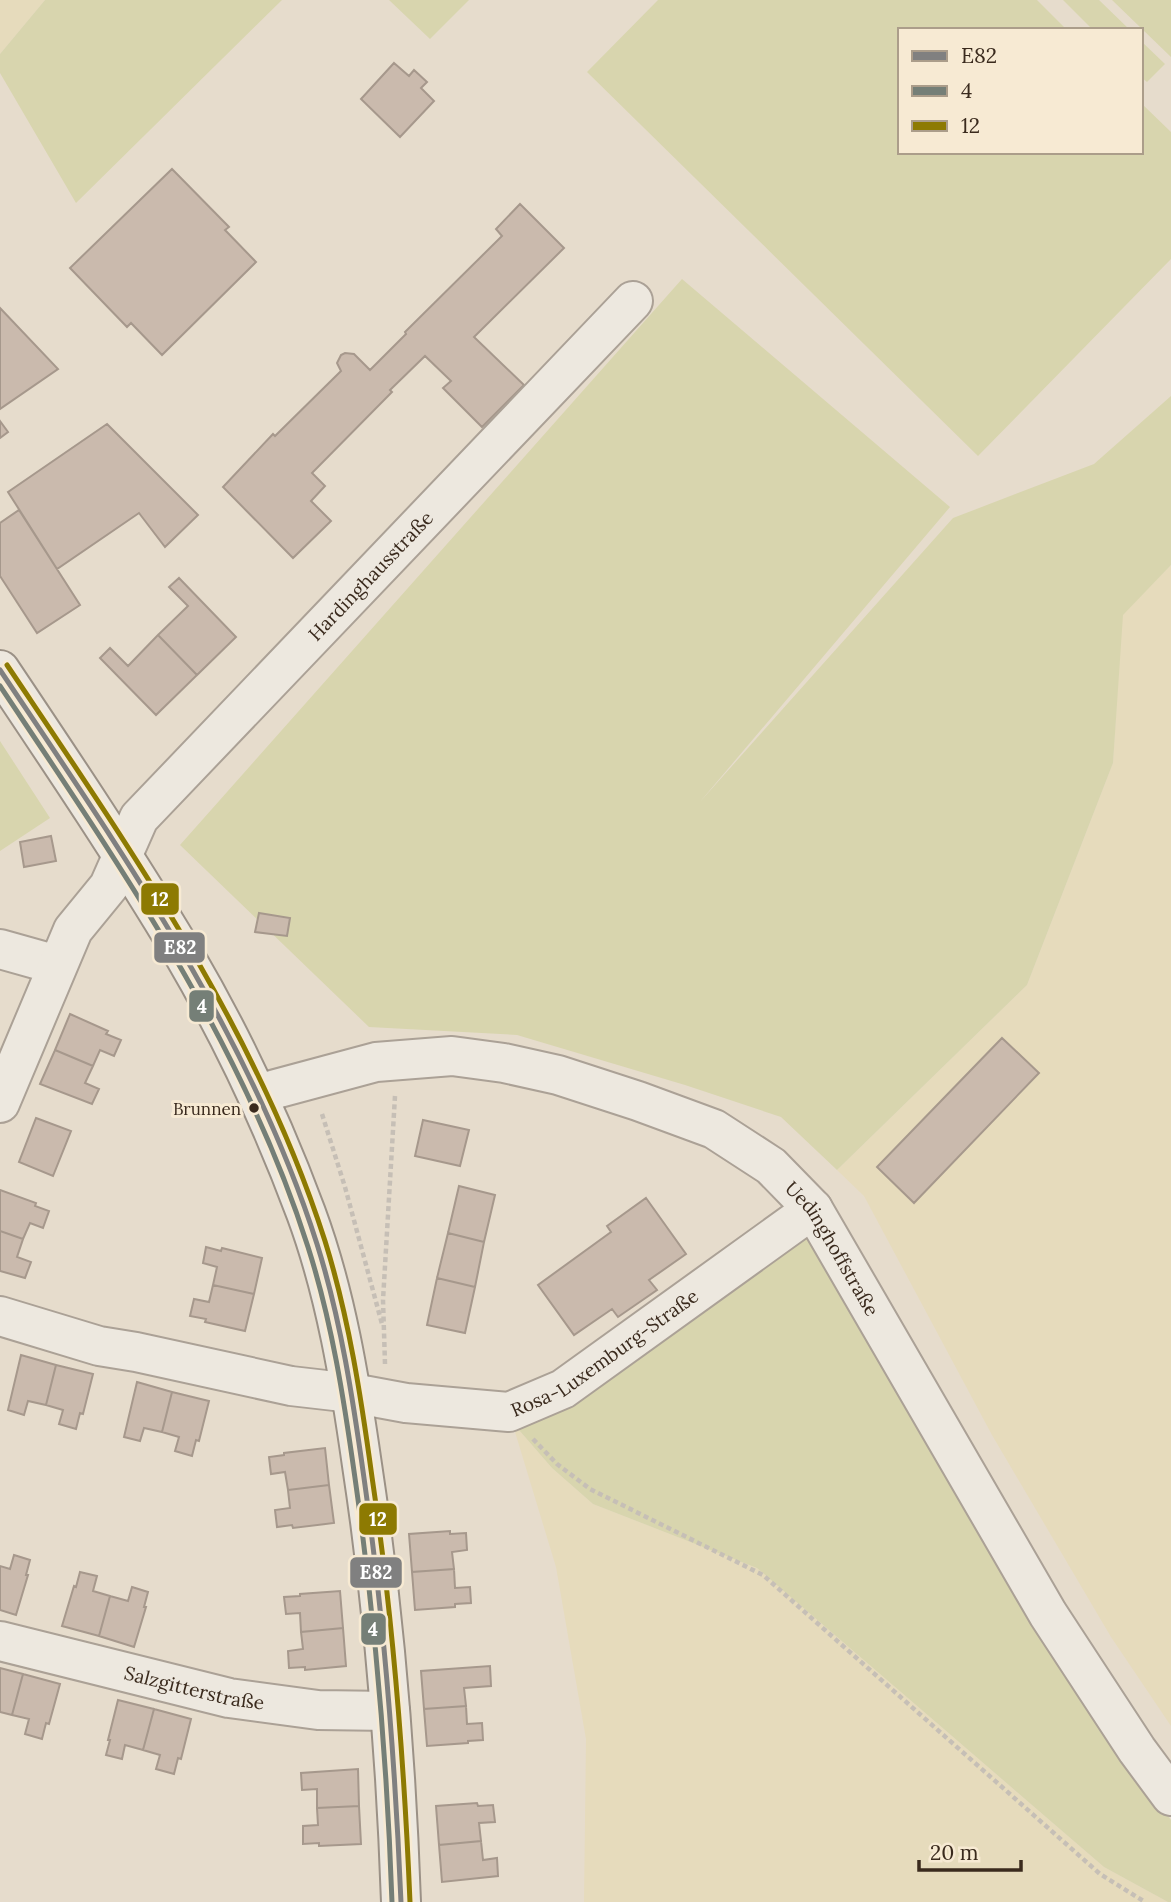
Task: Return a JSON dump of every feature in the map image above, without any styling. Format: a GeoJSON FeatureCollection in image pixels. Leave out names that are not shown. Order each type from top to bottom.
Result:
{"type":"FeatureCollection","features":[{"type":"Feature","properties":{"kind":"street","name":"Hardinghausstraße"},"geometry":{"type":"LineString","coordinates":[[0,1103],[74,930],[109,886],[139,818],[633,301]]}},
{"type":"Feature","properties":{"kind":"street"},"geometry":{"type":"LineString","coordinates":[[0,670],[184,955],[257,1094],[306,1214],[368,1396],[373,1535],[390,1711],[401,1902]]}},
{"type":"Feature","properties":{"kind":"street"},"geometry":{"type":"LineString","coordinates":[[0,949],[57,965]]}},
{"type":"Feature","properties":{"kind":"street","name":"Uedinghoffstraße"},"geometry":{"type":"LineString","coordinates":[[257,1094],[376,1062],[452,1056],[504,1063],[558,1075],[714,1129],[771,1166],[813,1209],[1048,1614],[1137,1750],[1171,1796]]}},
{"type":"Feature","properties":{"kind":"street","name":"Rosa-Luxemburg-Straße"},"geometry":{"type":"LineString","coordinates":[[0,1316],[99,1346],[291,1386],[407,1402],[509,1412],[563,1389],[813,1209]]}},
{"type":"Feature","properties":{"kind":"street","name":"Salzgitterstraße"},"geometry":{"type":"LineString","coordinates":[[0,1641],[229,1698],[318,1710],[390,1711]]}},
{"type":"Feature","properties":{"kind":"path"},"geometry":{"type":"LineString","coordinates":[[368,1396],[385,1334],[383,1300],[396,1060]]}},
{"type":"Feature","properties":{"kind":"path"},"geometry":{"type":"LineString","coordinates":[[309,1080],[345,1187],[385,1334]]}},
{"type":"Feature","properties":{"kind":"path"},"geometry":{"type":"LineString","coordinates":[[509,1412],[556,1464],[590,1489],[763,1575],[1100,1874],[1145,1902]]}},
{"type":"Feature","properties":{"kind":"shaded area"},"geometry":{"type":"Polygon","coordinates":[[[0,0],[45,0],[0,54],[0,0]]]}},
{"type":"Feature","properties":{"kind":"shaded area"},"geometry":{"type":"Polygon","coordinates":[[[45,0],[282,0],[76,203],[0,73],[0,54],[45,0]]]}},
{"type":"Feature","properties":{"kind":"shaded area"},"geometry":{"type":"Polygon","coordinates":[[[389,0],[469,0],[430,39],[389,0]]]}},
{"type":"Feature","properties":{"kind":"shaded area"},"geometry":{"type":"Polygon","coordinates":[[[658,0],[1037,0],[1065,28],[898,28],[898,154],[1143,154],[1143,105],[1171,132],[1171,259],[978,456],[587,72],[658,0]]]}},
{"type":"Feature","properties":{"kind":"shaded area"},"geometry":{"type":"Polygon","coordinates":[[[1063,0],[1099,0],[1128,28],[1091,28],[1063,0]]]}},
{"type":"Feature","properties":{"kind":"shaded area"},"geometry":{"type":"Polygon","coordinates":[[[1112,0],[1171,0],[1171,57],[1143,28],[1112,0]]]}},
{"type":"Feature","properties":{"kind":"shaded area"},"geometry":{"type":"Polygon","coordinates":[[[1143,43],[1165,64],[1147,82],[1143,79],[1143,43]]]}},
{"type":"Feature","properties":{"kind":"shaded area"},"geometry":{"type":"Polygon","coordinates":[[[682,279],[950,507],[699,803],[953,518],[1094,464],[1171,396],[1171,565],[1123,615],[1113,763],[1027,985],[837,1170],[781,1117],[685,1085],[517,1035],[369,1027],[180,845],[682,279]]]}},
{"type":"Feature","properties":{"kind":"shaded area"},"geometry":{"type":"Polygon","coordinates":[[[1171,565],[1171,1726],[1111,1637],[992,1435],[864,1196],[837,1170],[1027,985],[1113,763],[1122,615],[1171,565]]]}},
{"type":"Feature","properties":{"kind":"shaded area"},"geometry":{"type":"Polygon","coordinates":[[[0,741],[50,818],[0,851],[0,741]]]}},
{"type":"Feature","properties":{"kind":"shaded area"},"geometry":{"type":"Polygon","coordinates":[[[810,1235],[1122,1753],[1171,1820],[1171,1902],[1104,1867],[757,1568],[593,1504],[552,1468],[512,1422],[554,1408],[810,1235]]]}},
{"type":"Feature","properties":{"kind":"shaded area"},"geometry":{"type":"Polygon","coordinates":[[[512,1422],[552,1468],[593,1504],[757,1568],[1104,1867],[1168,1902],[584,1902],[586,1739],[556,1567],[512,1422]]]}},
{"type":"Feature","properties":{"kind":"building"},"geometry":{"type":"Polygon","coordinates":[[[394,63],[409,76],[414,70],[427,82],[421,88],[434,101],[400,137],[361,99],[394,63]]]}},
{"type":"Feature","properties":{"kind":"building"},"geometry":{"type":"Polygon","coordinates":[[[172,169],[229,227],[225,230],[256,262],[162,355],[131,323],[127,327],[70,268],[172,169]]]}},
{"type":"Feature","properties":{"kind":"building"},"geometry":{"type":"Polygon","coordinates":[[[520,204],[564,248],[474,337],[524,385],[482,427],[443,388],[451,381],[425,356],[312,473],[325,486],[311,501],[331,521],[293,558],[223,487],[273,434],[275,436],[341,371],[337,363],[341,355],[354,354],[370,370],[502,236],[496,229],[520,204]]]}},
{"type":"Feature","properties":{"kind":"building"},"geometry":{"type":"Polygon","coordinates":[[[0,308],[58,369],[0,409],[0,308]]]}},
{"type":"Feature","properties":{"kind":"building"},"geometry":{"type":"Polygon","coordinates":[[[0,421],[8,432],[0,438],[0,421]]]}},
{"type":"Feature","properties":{"kind":"building"},"geometry":{"type":"Polygon","coordinates":[[[107,424],[198,515],[165,547],[139,513],[57,569],[8,492],[107,424]]]}},
{"type":"Feature","properties":{"kind":"building"},"geometry":{"type":"Polygon","coordinates":[[[19,510],[80,605],[37,633],[0,576],[0,523],[19,510]]]}},
{"type":"Feature","properties":{"kind":"building"},"geometry":{"type":"Polygon","coordinates":[[[179,578],[236,637],[197,675],[158,635],[188,606],[169,587],[179,578]]]}},
{"type":"Feature","properties":{"kind":"building"},"geometry":{"type":"Polygon","coordinates":[[[158,635],[197,675],[156,715],[100,658],[110,648],[128,666],[158,635]]]}},
{"type":"Feature","properties":{"kind":"building"},"geometry":{"type":"Polygon","coordinates":[[[51,836],[56,861],[24,867],[20,842],[51,836]]]}},
{"type":"Feature","properties":{"kind":"building"},"geometry":{"type":"Polygon","coordinates":[[[259,913],[290,918],[287,936],[255,932],[259,913]]]}},
{"type":"Feature","properties":{"kind":"building"},"geometry":{"type":"Polygon","coordinates":[[[70,1014],[108,1031],[106,1034],[121,1040],[114,1056],[100,1050],[93,1066],[55,1050],[70,1014]]]}},
{"type":"Feature","properties":{"kind":"building"},"geometry":{"type":"Polygon","coordinates":[[[1002,1038],[1039,1073],[914,1203],[877,1167],[1002,1038]]]}},
{"type":"Feature","properties":{"kind":"building"},"geometry":{"type":"Polygon","coordinates":[[[55,1050],[93,1066],[85,1083],[99,1089],[92,1104],[40,1084],[55,1050]]]}},
{"type":"Feature","properties":{"kind":"building"},"geometry":{"type":"Polygon","coordinates":[[[36,1118],[71,1131],[53,1176],[19,1162],[36,1118]]]}},
{"type":"Feature","properties":{"kind":"building"},"geometry":{"type":"Polygon","coordinates":[[[423,1120],[469,1130],[460,1166],[415,1156],[423,1120]]]}},
{"type":"Feature","properties":{"kind":"building"},"geometry":{"type":"Polygon","coordinates":[[[459,1186],[495,1195],[484,1242],[448,1233],[459,1186]]]}},
{"type":"Feature","properties":{"kind":"building"},"geometry":{"type":"Polygon","coordinates":[[[0,1190],[36,1203],[35,1206],[49,1211],[43,1228],[30,1223],[23,1239],[0,1231],[0,1190]]]}},
{"type":"Feature","properties":{"kind":"building"},"geometry":{"type":"Polygon","coordinates":[[[646,1198],[686,1254],[649,1280],[657,1290],[618,1317],[612,1309],[574,1335],[538,1285],[611,1232],[607,1226],[646,1198]]]}},
{"type":"Feature","properties":{"kind":"building"},"geometry":{"type":"Polygon","coordinates":[[[0,1231],[23,1239],[17,1257],[31,1262],[25,1278],[0,1271],[0,1231]]]}},
{"type":"Feature","properties":{"kind":"building"},"geometry":{"type":"Polygon","coordinates":[[[448,1233],[484,1242],[475,1287],[437,1278],[448,1233]]]}},
{"type":"Feature","properties":{"kind":"building"},"geometry":{"type":"Polygon","coordinates":[[[206,1247],[221,1251],[222,1248],[262,1258],[254,1294],[213,1285],[217,1267],[203,1263],[206,1247]]]}},
{"type":"Feature","properties":{"kind":"building"},"geometry":{"type":"Polygon","coordinates":[[[437,1278],[475,1287],[465,1333],[427,1325],[437,1278]]]}},
{"type":"Feature","properties":{"kind":"building"},"geometry":{"type":"Polygon","coordinates":[[[213,1285],[254,1294],[245,1331],[190,1316],[194,1299],[209,1302],[213,1285]]]}},
{"type":"Feature","properties":{"kind":"building"},"geometry":{"type":"Polygon","coordinates":[[[21,1355],[56,1365],[46,1405],[28,1401],[24,1415],[8,1410],[21,1355]]]}},
{"type":"Feature","properties":{"kind":"building"},"geometry":{"type":"Polygon","coordinates":[[[56,1365],[93,1374],[83,1414],[80,1413],[76,1429],[59,1424],[63,1410],[46,1405],[56,1365]]]}},
{"type":"Feature","properties":{"kind":"building"},"geometry":{"type":"Polygon","coordinates":[[[137,1382],[172,1392],[162,1432],[144,1428],[140,1441],[124,1437],[137,1382]]]}},
{"type":"Feature","properties":{"kind":"building"},"geometry":{"type":"Polygon","coordinates":[[[172,1392],[209,1401],[199,1441],[196,1440],[192,1456],[175,1451],[179,1437],[162,1432],[172,1392]]]}},
{"type":"Feature","properties":{"kind":"building"},"geometry":{"type":"Polygon","coordinates":[[[325,1448],[329,1485],[288,1490],[285,1472],[271,1474],[269,1457],[325,1448]]]}},
{"type":"Feature","properties":{"kind":"building"},"geometry":{"type":"Polygon","coordinates":[[[329,1485],[334,1523],[293,1528],[292,1525],[277,1527],[275,1510],[290,1508],[288,1490],[329,1485]]]}},
{"type":"Feature","properties":{"kind":"building"},"geometry":{"type":"Polygon","coordinates":[[[450,1531],[450,1534],[466,1533],[467,1550],[452,1552],[454,1569],[412,1572],[409,1534],[450,1531]]]}},
{"type":"Feature","properties":{"kind":"building"},"geometry":{"type":"Polygon","coordinates":[[[14,1555],[30,1560],[16,1615],[0,1610],[0,1566],[10,1569],[14,1555]]]}},
{"type":"Feature","properties":{"kind":"building"},"geometry":{"type":"Polygon","coordinates":[[[454,1569],[455,1588],[470,1587],[471,1603],[415,1610],[412,1572],[454,1569]]]}},
{"type":"Feature","properties":{"kind":"building"},"geometry":{"type":"Polygon","coordinates":[[[80,1572],[97,1576],[93,1591],[110,1596],[99,1636],[62,1626],[80,1572]]]}},
{"type":"Feature","properties":{"kind":"building"},"geometry":{"type":"Polygon","coordinates":[[[132,1587],[148,1592],[134,1647],[99,1636],[110,1596],[128,1601],[132,1587]]]}},
{"type":"Feature","properties":{"kind":"building"},"geometry":{"type":"Polygon","coordinates":[[[340,1591],[343,1628],[301,1632],[300,1613],[286,1614],[284,1597],[340,1591]]]}},
{"type":"Feature","properties":{"kind":"building"},"geometry":{"type":"Polygon","coordinates":[[[343,1628],[346,1666],[305,1670],[305,1667],[289,1668],[288,1651],[303,1649],[301,1632],[343,1628]]]}},
{"type":"Feature","properties":{"kind":"building"},"geometry":{"type":"Polygon","coordinates":[[[490,1666],[491,1686],[464,1688],[466,1706],[424,1709],[421,1671],[490,1666]]]}},
{"type":"Feature","properties":{"kind":"building"},"geometry":{"type":"Polygon","coordinates":[[[0,1668],[23,1674],[12,1715],[0,1712],[0,1668]]]}},
{"type":"Feature","properties":{"kind":"building"},"geometry":{"type":"Polygon","coordinates":[[[23,1674],[60,1684],[42,1739],[25,1734],[29,1719],[12,1715],[23,1674]]]}},
{"type":"Feature","properties":{"kind":"building"},"geometry":{"type":"Polygon","coordinates":[[[118,1700],[154,1709],[143,1750],[125,1745],[122,1759],[106,1755],[118,1700]]]}},
{"type":"Feature","properties":{"kind":"building"},"geometry":{"type":"Polygon","coordinates":[[[466,1706],[467,1724],[482,1723],[483,1740],[427,1746],[424,1709],[466,1706]]]}},
{"type":"Feature","properties":{"kind":"building"},"geometry":{"type":"Polygon","coordinates":[[[154,1709],[191,1719],[181,1759],[178,1758],[174,1774],[156,1769],[160,1755],[143,1750],[154,1709]]]}},
{"type":"Feature","properties":{"kind":"building"},"geometry":{"type":"Polygon","coordinates":[[[358,1769],[359,1806],[317,1808],[317,1789],[302,1790],[301,1773],[358,1769]]]}},
{"type":"Feature","properties":{"kind":"building"},"geometry":{"type":"Polygon","coordinates":[[[477,1803],[478,1806],[493,1805],[495,1822],[479,1823],[481,1841],[439,1845],[436,1806],[477,1803]]]}},
{"type":"Feature","properties":{"kind":"building"},"geometry":{"type":"Polygon","coordinates":[[[359,1806],[361,1844],[303,1844],[303,1826],[318,1825],[317,1808],[359,1806]]]}},
{"type":"Feature","properties":{"kind":"building"},"geometry":{"type":"Polygon","coordinates":[[[481,1841],[483,1860],[497,1858],[498,1876],[442,1882],[439,1845],[481,1841]]]}},
{"type":"Feature","properties":{"kind":"transit line","name":"12"},"geometry":{"type":"LineString","coordinates":[[7,665],[144,872],[227,1014],[297,1163],[325,1241],[353,1358],[386,1583],[397,1689],[410,1902]]}},
{"type":"Feature","properties":{"kind":"transit line","name":"E82"},"geometry":{"type":"LineString","coordinates":[[0,670],[136,876],[219,1018],[256,1091],[289,1166],[317,1244],[345,1360],[371,1531],[388,1690],[401,1902]]}},
{"type":"Feature","properties":{"kind":"transit line","name":"4"},"geometry":{"type":"LineString","coordinates":[[0,686],[132,887],[213,1026],[281,1171],[308,1247],[336,1361],[369,1584],[387,1796],[392,1902]]}},
{"type":"Feature","properties":{"kind":"place","name":"Brunnen"},"geometry":{"type":"Point","coordinates":[254,1108]}}]}
